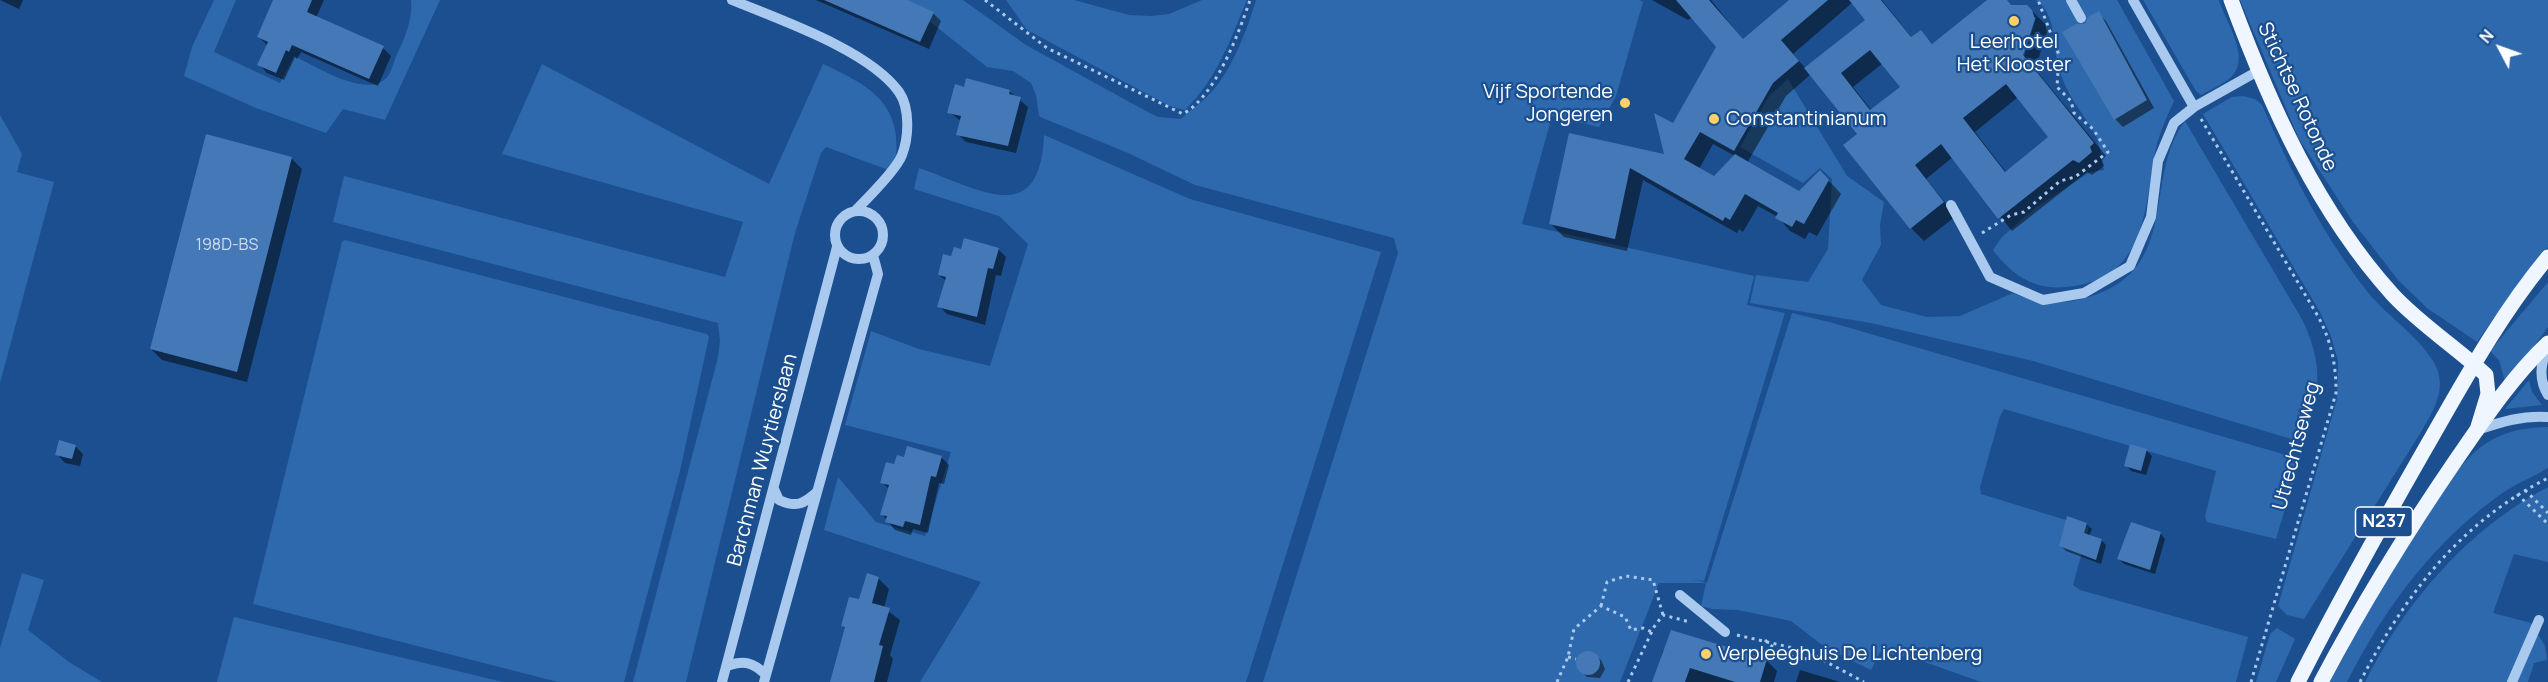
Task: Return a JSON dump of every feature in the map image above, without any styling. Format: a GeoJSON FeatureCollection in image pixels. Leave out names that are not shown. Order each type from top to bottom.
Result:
{"type":"FeatureCollection","features":[{"type":"Feature","properties":{"kind":"main road","name":"Stichtse Rotonde"},"geometry":{"type":"LineString","coordinates":[[2231,0],[2258,71],[2290,140],[2326,204],[2368,266],[2414,316],[2486,375],[2489,385],[2477,430]]}},
{"type":"Feature","properties":{"kind":"main road","name":"N237"},"geometry":{"type":"LineString","coordinates":[[2298,682],[2340,598],[2474,364],[2531,277],[2548,257]]}},
{"type":"Feature","properties":{"kind":"main road","name":"N237"},"geometry":{"type":"LineString","coordinates":[[2321,682],[2406,532],[2477,430],[2529,361],[2548,344]]}},
{"type":"Feature","properties":{"kind":"street"},"geometry":{"type":"LineString","coordinates":[[732,0],[819,37],[877,69],[900,94],[908,118],[902,156],[855,211]]}},
{"type":"Feature","properties":{"kind":"street"},"geometry":{"type":"LineString","coordinates":[[2071,0],[2081,18]]}},
{"type":"Feature","properties":{"kind":"street"},"geometry":{"type":"LineString","coordinates":[[2133,0],[2194,107]]}},
{"type":"Feature","properties":{"kind":"street"},"geometry":{"type":"LineString","coordinates":[[1951,205],[1990,277],[2043,300],[2084,293],[2130,266],[2151,217],[2158,161],[2174,123],[2194,107],[2258,71]]}},
{"type":"Feature","properties":{"kind":"street"},"geometry":{"type":"LineString","coordinates":[[850,211],[855,211],[865,211],[877,218],[883,230],[882,244],[873,255],[863,259],[853,259],[837,247],[834,233],[839,220],[850,211]]}},
{"type":"Feature","properties":{"kind":"street","name":"Barchman Wuytierslaan"},"geometry":{"type":"LineString","coordinates":[[722,682],[837,247]]}},
{"type":"Feature","properties":{"kind":"street"},"geometry":{"type":"LineString","coordinates":[[765,679],[878,274],[873,255]]}},
{"type":"Feature","properties":{"kind":"street"},"geometry":{"type":"LineString","coordinates":[[2548,344],[2541,375],[2542,385],[2548,395]]}},
{"type":"Feature","properties":{"kind":"street"},"geometry":{"type":"LineString","coordinates":[[2477,430],[2507,420],[2531,416],[2548,417]]}},
{"type":"Feature","properties":{"kind":"street"},"geometry":{"type":"LineString","coordinates":[[774,489],[779,500],[792,506],[805,503],[817,492]]}},
{"type":"Feature","properties":{"kind":"street"},"geometry":{"type":"LineString","coordinates":[[1680,595],[1725,632]]}},
{"type":"Feature","properties":{"kind":"street"},"geometry":{"type":"LineString","coordinates":[[2512,682],[2539,620]]}},
{"type":"Feature","properties":{"kind":"street"},"geometry":{"type":"LineString","coordinates":[[727,666],[741,661],[756,665],[765,679]]}},
{"type":"Feature","properties":{"kind":"path"},"geometry":{"type":"LineString","coordinates":[[985,0],[1047,48],[1183,114],[1193,107],[1212,85],[1242,24],[1250,0]]}},
{"type":"Feature","properties":{"kind":"path"},"geometry":{"type":"LineString","coordinates":[[1970,239],[2012,215],[2024,212],[2060,181],[2074,177],[2109,152],[2093,129],[2074,113],[2070,101],[2057,87],[2059,55],[2038,0]]}},
{"type":"Feature","properties":{"kind":"path","name":"Utrechtseweg"},"geometry":{"type":"LineString","coordinates":[[2194,107],[2319,318],[2331,342],[2337,366],[2336,393],[2250,682]]}},
{"type":"Feature","properties":{"kind":"path"},"geometry":{"type":"LineString","coordinates":[[2360,682],[2410,599],[2443,558],[2484,517],[2517,494],[2548,478]]}},
{"type":"Feature","properties":{"kind":"path"},"geometry":{"type":"LineString","coordinates":[[2525,490],[2548,513]]}},
{"type":"Feature","properties":{"kind":"path"},"geometry":{"type":"LineString","coordinates":[[2517,494],[2548,524]]}},
{"type":"Feature","properties":{"kind":"path"},"geometry":{"type":"LineString","coordinates":[[1557,682],[1568,657],[1574,629],[1601,606],[1607,582],[1626,576],[1653,580],[1663,615],[1652,632],[1628,682]]}},
{"type":"Feature","properties":{"kind":"path"},"geometry":{"type":"LineString","coordinates":[[1601,606],[1625,617],[1631,630],[1643,628],[1652,632]]}},
{"type":"Feature","properties":{"kind":"path"},"geometry":{"type":"LineString","coordinates":[[1663,615],[1698,625]]}},
{"type":"Feature","properties":{"kind":"path"},"geometry":{"type":"LineString","coordinates":[[1725,632],[1806,651],[1864,682]]}},
{"type":"Feature","properties":{"kind":"path"},"geometry":{"type":"LineString","coordinates":[[1766,640],[1784,656],[1818,659]]}},
{"type":"Feature","properties":{"kind":"path"},"geometry":{"type":"LineString","coordinates":[[1568,657],[1576,659]]}},
{"type":"Feature","properties":{"kind":"shaded area"},"geometry":{"type":"Polygon","coordinates":[[[214,0],[236,0],[214,52],[280,83],[294,56],[342,79],[368,85],[379,83],[388,76],[408,28],[411,0],[440,0],[385,120],[343,109],[326,133],[256,108],[184,76],[192,47],[214,0]]]}},
{"type":"Feature","properties":{"kind":"shaded area"},"geometry":{"type":"Polygon","coordinates":[[[887,0],[963,0],[1026,45],[1144,110],[1158,117],[1181,119],[1209,94],[1227,71],[1244,35],[1256,0],[1640,0],[1643,2],[1616,96],[1599,127],[1552,116],[1522,224],[1754,276],[1747,305],[1785,313],[1704,581],[1693,579],[1707,583],[1792,313],[2293,457],[2299,462],[2276,539],[2207,522],[2205,517],[2216,471],[2004,409],[1980,487],[1981,494],[2089,527],[2073,585],[2080,590],[2248,637],[2236,682],[1981,682],[1916,659],[1880,652],[1871,670],[1826,648],[1791,621],[1738,610],[1712,609],[1701,606],[1706,583],[1659,583],[1620,682],[1263,682],[1398,253],[1394,238],[1195,185],[1128,153],[1045,119],[1039,116],[1036,95],[1031,83],[1013,71],[987,67],[933,24],[887,0]]]}},
{"type":"Feature","properties":{"kind":"shaded area"},"geometry":{"type":"Polygon","coordinates":[[[1006,0],[1074,0],[1129,15],[1151,16],[1169,14],[1202,0],[1247,0],[1214,72],[1185,110],[1170,106],[1027,30],[1006,0]]]}},
{"type":"Feature","properties":{"kind":"shaded area"},"geometry":{"type":"Polygon","coordinates":[[[2036,0],[2117,0],[2174,101],[2156,148],[2144,217],[2137,238],[2127,256],[2113,271],[2093,282],[2066,287],[2043,286],[2024,279],[2008,267],[1993,250],[2002,237],[2035,208],[2090,172],[2104,170],[2095,134],[2062,78],[2048,14],[2036,0]]]}},
{"type":"Feature","properties":{"kind":"shaded area"},"geometry":{"type":"Polygon","coordinates":[[[2143,0],[2219,0],[2238,48],[2238,67],[2233,75],[2201,95],[2196,91],[2143,0]]]}},
{"type":"Feature","properties":{"kind":"shaded area"},"geometry":{"type":"Polygon","coordinates":[[[2240,0],[2548,0],[2548,247],[2522,278],[2477,342],[2427,308],[2398,280],[2353,222],[2299,139],[2240,0]]]}},
{"type":"Feature","properties":{"kind":"shaded area"},"geometry":{"type":"Polygon","coordinates":[[[542,64],[769,184],[823,64],[872,92],[891,116],[895,132],[897,150],[894,172],[826,147],[821,153],[795,233],[686,682],[633,682],[718,357],[720,341],[718,323],[333,222],[344,176],[725,277],[743,222],[502,154],[542,64]]]}},
{"type":"Feature","properties":{"kind":"shaded area"},"geometry":{"type":"Polygon","coordinates":[[[1788,79],[1847,176],[1884,202],[1880,225],[1881,245],[1862,280],[1881,305],[1927,317],[1960,316],[2013,293],[2042,301],[2070,301],[2089,297],[2118,284],[2137,266],[2149,244],[2172,144],[2185,121],[2303,321],[2310,337],[2317,365],[2317,390],[2307,435],[2301,442],[2033,361],[1871,323],[1750,303],[1756,275],[1808,282],[1828,249],[1832,179],[1820,168],[1803,183],[1740,147],[1769,96],[1788,79]]]}},
{"type":"Feature","properties":{"kind":"shaded area"},"geometry":{"type":"Polygon","coordinates":[[[2243,96],[2255,99],[2262,105],[2284,154],[2322,225],[2367,291],[2424,348],[2437,369],[2440,386],[2436,402],[2421,432],[2304,619],[2287,615],[2278,606],[2337,399],[2338,361],[2331,336],[2320,312],[2203,114],[2232,97],[2243,96]]]}},
{"type":"Feature","properties":{"kind":"shaded area"},"geometry":{"type":"Polygon","coordinates":[[[0,115],[22,154],[17,172],[54,182],[0,383],[0,115]]]}},
{"type":"Feature","properties":{"kind":"shaded area"},"geometry":{"type":"Polygon","coordinates":[[[1044,135],[1190,199],[1381,252],[1246,682],[920,682],[981,582],[824,530],[838,477],[876,522],[925,536],[951,452],[845,425],[871,331],[919,349],[990,366],[1028,244],[999,216],[914,189],[919,168],[983,192],[1002,195],[1018,193],[1031,183],[1040,165],[1044,135]]]}},
{"type":"Feature","properties":{"kind":"shaded area"},"geometry":{"type":"Polygon","coordinates":[[[345,240],[707,334],[709,337],[680,471],[624,682],[558,682],[253,604],[342,242],[345,240]]]}},
{"type":"Feature","properties":{"kind":"shaded area"},"geometry":{"type":"Polygon","coordinates":[[[2548,282],[2548,327],[2506,385],[2499,360],[2490,351],[2548,282]]]}},
{"type":"Feature","properties":{"kind":"shaded area"},"geometry":{"type":"Polygon","coordinates":[[[2529,380],[2532,392],[2542,405],[2505,409],[2529,380]]]}},
{"type":"Feature","properties":{"kind":"shaded area"},"geometry":{"type":"Polygon","coordinates":[[[2548,427],[2548,468],[2507,490],[2458,529],[2436,551],[2396,601],[2378,627],[2347,682],[2328,682],[2357,625],[2457,471],[2476,451],[2496,437],[2520,430],[2548,427]]]}},
{"type":"Feature","properties":{"kind":"shaded area"},"geometry":{"type":"Polygon","coordinates":[[[2548,487],[2548,562],[2514,554],[2493,613],[2531,623],[2545,646],[2547,660],[2534,663],[2528,682],[2365,682],[2400,623],[2442,570],[2491,524],[2548,487]]]}},
{"type":"Feature","properties":{"kind":"shaded area"},"geometry":{"type":"Polygon","coordinates":[[[22,573],[44,580],[28,630],[69,662],[102,682],[0,682],[0,648],[22,573]]]}},
{"type":"Feature","properties":{"kind":"shaded area"},"geometry":{"type":"Polygon","coordinates":[[[234,617],[503,682],[217,682],[234,617]]]}},
{"type":"Feature","properties":{"kind":"shaded area"},"geometry":{"type":"Polygon","coordinates":[[[2277,628],[2295,639],[2276,682],[2256,682],[2270,634],[2277,628]]]}},
{"type":"Feature","properties":{"kind":"building"},"geometry":{"type":"Polygon","coordinates":[[[273,0],[312,0],[307,12],[384,46],[369,79],[292,45],[289,52],[286,50],[276,73],[257,65],[268,42],[257,37],[273,0]]]}},
{"type":"Feature","properties":{"kind":"building"},"geometry":{"type":"Polygon","coordinates":[[[824,0],[907,0],[934,12],[920,42],[824,0]]]}},
{"type":"Feature","properties":{"kind":"building","name":"Constantinianum"},"geometry":{"type":"Polygon","coordinates":[[[1676,0],[1709,0],[1743,39],[1789,0],[1828,0],[1781,40],[1799,61],[1773,83],[1734,151],[1700,132],[1684,159],[1714,176],[1735,154],[1799,191],[1820,170],[1829,180],[1804,224],[1796,220],[1792,227],[1775,218],[1778,213],[1745,194],[1730,220],[1725,217],[1723,221],[1630,168],[1615,239],[1549,224],[1569,133],[1664,154],[1654,113],[1673,123],[1716,47],[1676,0]]]}},
{"type":"Feature","properties":{"kind":"building"},"geometry":{"type":"Polygon","coordinates":[[[1849,0],[1881,0],[1911,37],[1921,30],[1932,44],[1987,0],[2007,0],[2011,5],[2027,5],[2032,10],[2035,19],[2023,55],[2094,143],[2090,147],[2092,152],[2079,163],[2073,160],[1998,219],[1941,144],[1915,165],[1944,202],[1910,229],[1843,145],[1857,134],[1804,68],[1865,20],[1849,0]],[[1870,50],[1841,73],[1870,110],[1900,87],[1870,50]],[[2006,84],[1963,118],[2005,172],[2048,137],[2006,84]]]}},
{"type":"Feature","properties":{"kind":"building"},"geometry":{"type":"Polygon","coordinates":[[[2099,11],[2147,100],[2114,120],[2062,32],[2076,24],[2085,24],[2088,17],[2099,11]]]}},
{"type":"Feature","properties":{"kind":"building"},"geometry":{"type":"Polygon","coordinates":[[[966,78],[1010,90],[1009,94],[1021,97],[1008,146],[956,135],[961,116],[947,113],[955,84],[964,87],[966,78]]]}},
{"type":"Feature","properties":{"kind":"building"},"geometry":{"type":"Polygon","coordinates":[[[206,134],[292,157],[237,372],[150,349],[206,134]]]}},
{"type":"Feature","properties":{"kind":"building"},"geometry":{"type":"Polygon","coordinates":[[[964,238],[999,248],[993,269],[988,268],[977,317],[937,307],[946,277],[938,275],[943,254],[951,256],[954,247],[961,249],[964,238]]]}},
{"type":"Feature","properties":{"kind":"building"},"geometry":{"type":"Polygon","coordinates":[[[59,440],[76,445],[72,459],[55,455],[59,440]]]}},
{"type":"Feature","properties":{"kind":"building"},"geometry":{"type":"Polygon","coordinates":[[[2130,444],[2147,449],[2141,471],[2124,466],[2130,444]]]}},
{"type":"Feature","properties":{"kind":"building"},"geometry":{"type":"Polygon","coordinates":[[[907,446],[942,456],[936,477],[931,476],[920,525],[905,521],[903,527],[885,522],[887,516],[880,515],[889,485],[880,483],[886,462],[894,464],[897,455],[904,457],[907,446]]]}},
{"type":"Feature","properties":{"kind":"building"},"geometry":{"type":"Polygon","coordinates":[[[2067,516],[2087,523],[2084,533],[2102,539],[2096,560],[2059,546],[2067,516]]]}},
{"type":"Feature","properties":{"kind":"building"},"geometry":{"type":"Polygon","coordinates":[[[2131,522],[2161,532],[2150,570],[2117,559],[2131,522]]]}},
{"type":"Feature","properties":{"kind":"building"},"geometry":{"type":"Polygon","coordinates":[[[867,573],[879,577],[872,603],[890,608],[879,645],[883,646],[874,682],[830,682],[845,627],[841,626],[849,597],[859,599],[867,573]]]}},
{"type":"Feature","properties":{"kind":"building","name":"Verpleeghuis De Lichtenberg"},"geometry":{"type":"Polygon","coordinates":[[[1671,630],[1767,659],[1760,682],[1735,682],[1690,668],[1685,682],[1652,682],[1671,630]]]}},
{"type":"Feature","properties":{"kind":"building"},"geometry":{"type":"Polygon","coordinates":[[[1588,651],[1597,654],[1600,663],[1597,672],[1588,675],[1579,672],[1576,663],[1579,654],[1588,651]]]}},
{"type":"Feature","properties":{"kind":"place","name":"Leerhotel Het Klooster"},"geometry":{"type":"Point","coordinates":[2014,21]}},
{"type":"Feature","properties":{"kind":"place","name":"Vijf Sportende Jongeren"},"geometry":{"type":"Point","coordinates":[1625,103]}},
{"type":"Feature","properties":{"kind":"place","name":"Constantinianum"},"geometry":{"type":"Point","coordinates":[1714,119]}},
{"type":"Feature","properties":{"kind":"place","name":"Verpleeghuis De Lichtenberg"},"geometry":{"type":"Point","coordinates":[1706,654]}}]}
